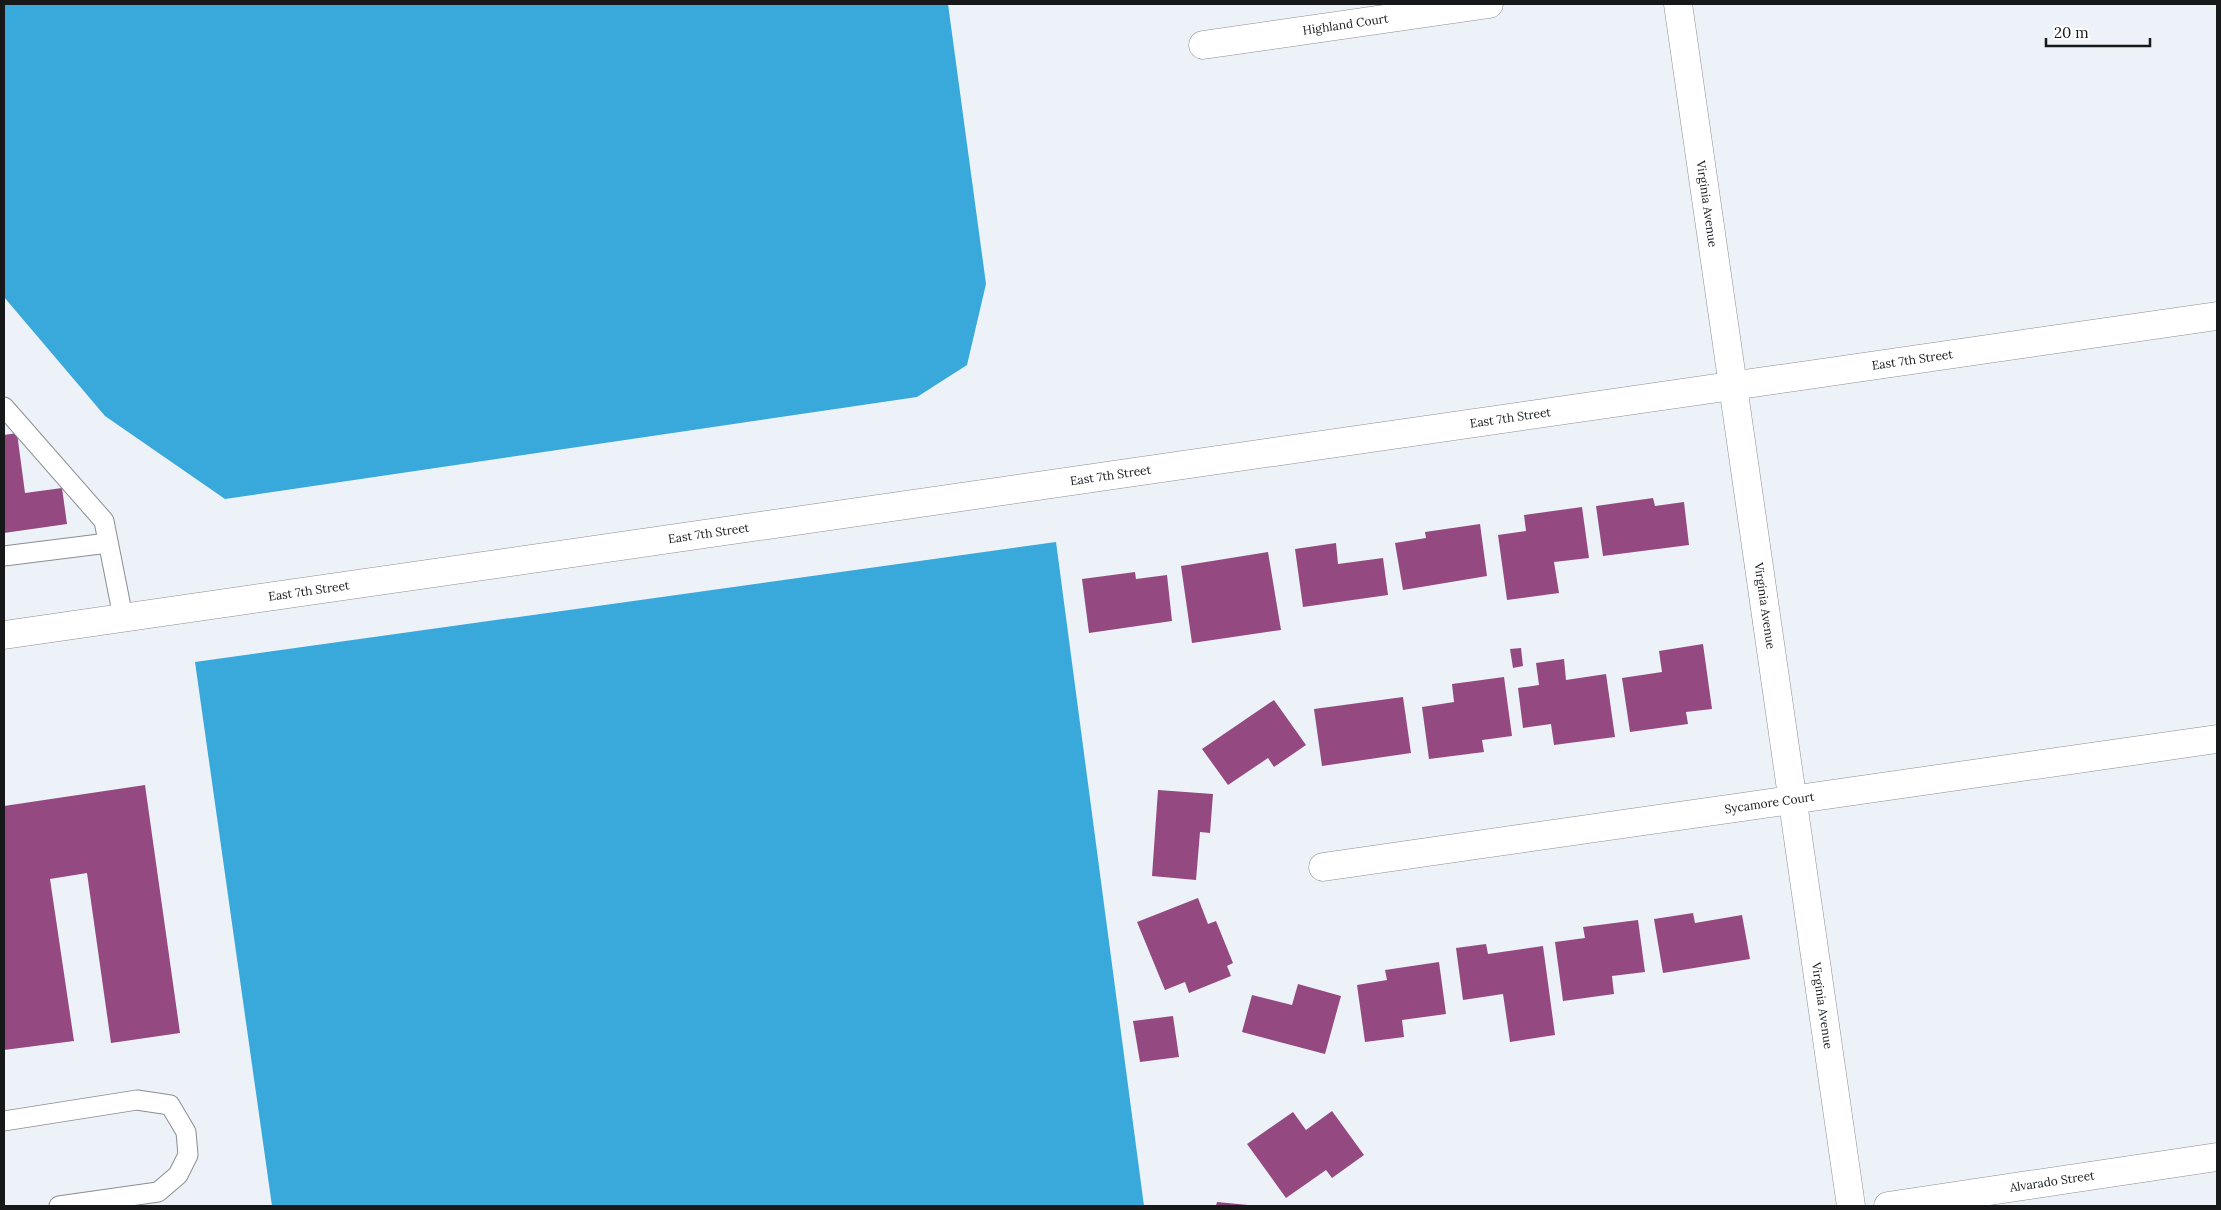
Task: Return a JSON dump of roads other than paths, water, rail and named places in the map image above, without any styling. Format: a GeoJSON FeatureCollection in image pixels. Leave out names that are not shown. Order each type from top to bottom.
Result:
{"type":"FeatureCollection","features":[{"type":"Feature","properties":{"kind":"street","name":"Highland Court"},"geometry":{"type":"LineString","coordinates":[[1202,45],[1489,4]]}},
{"type":"Feature","properties":{"kind":"street","name":"Virginia Avenue"},"geometry":{"type":"LineString","coordinates":[[1678,4],[1851,1206]]}},
{"type":"Feature","properties":{"kind":"street","name":"East 7th Street"},"geometry":{"type":"LineString","coordinates":[[4,635],[2217,316]]}},
{"type":"Feature","properties":{"kind":"street","name":"Sycamore Court"},"geometry":{"type":"LineString","coordinates":[[1323,867],[1792,798],[2217,739]]}},
{"type":"Feature","properties":{"kind":"street","name":"Alvarado Street"},"geometry":{"type":"LineString","coordinates":[[1888,1206],[2217,1158]]}},
{"type":"Feature","properties":{"kind":"lane"},"geometry":{"type":"LineString","coordinates":[[4,407],[104,520],[123,617]]}},
{"type":"Feature","properties":{"kind":"lane"},"geometry":{"type":"LineString","coordinates":[[4,556],[108,542]]}},
{"type":"Feature","properties":{"kind":"lane"},"geometry":{"type":"LineString","coordinates":[[4,1121],[137,1100],[170,1105],[186,1132],[188,1155],[178,1175],[158,1192],[59,1206]]}},
{"type":"Feature","properties":{"kind":"water"},"geometry":{"type":"Polygon","coordinates":[[[4,4],[948,4],[986,284],[967,365],[917,397],[225,499],[105,416],[4,297],[4,4]]]}},
{"type":"Feature","properties":{"kind":"water"},"geometry":{"type":"Polygon","coordinates":[[[1056,542],[1144,1206],[272,1206],[195,662],[1056,542]]]}}]}
